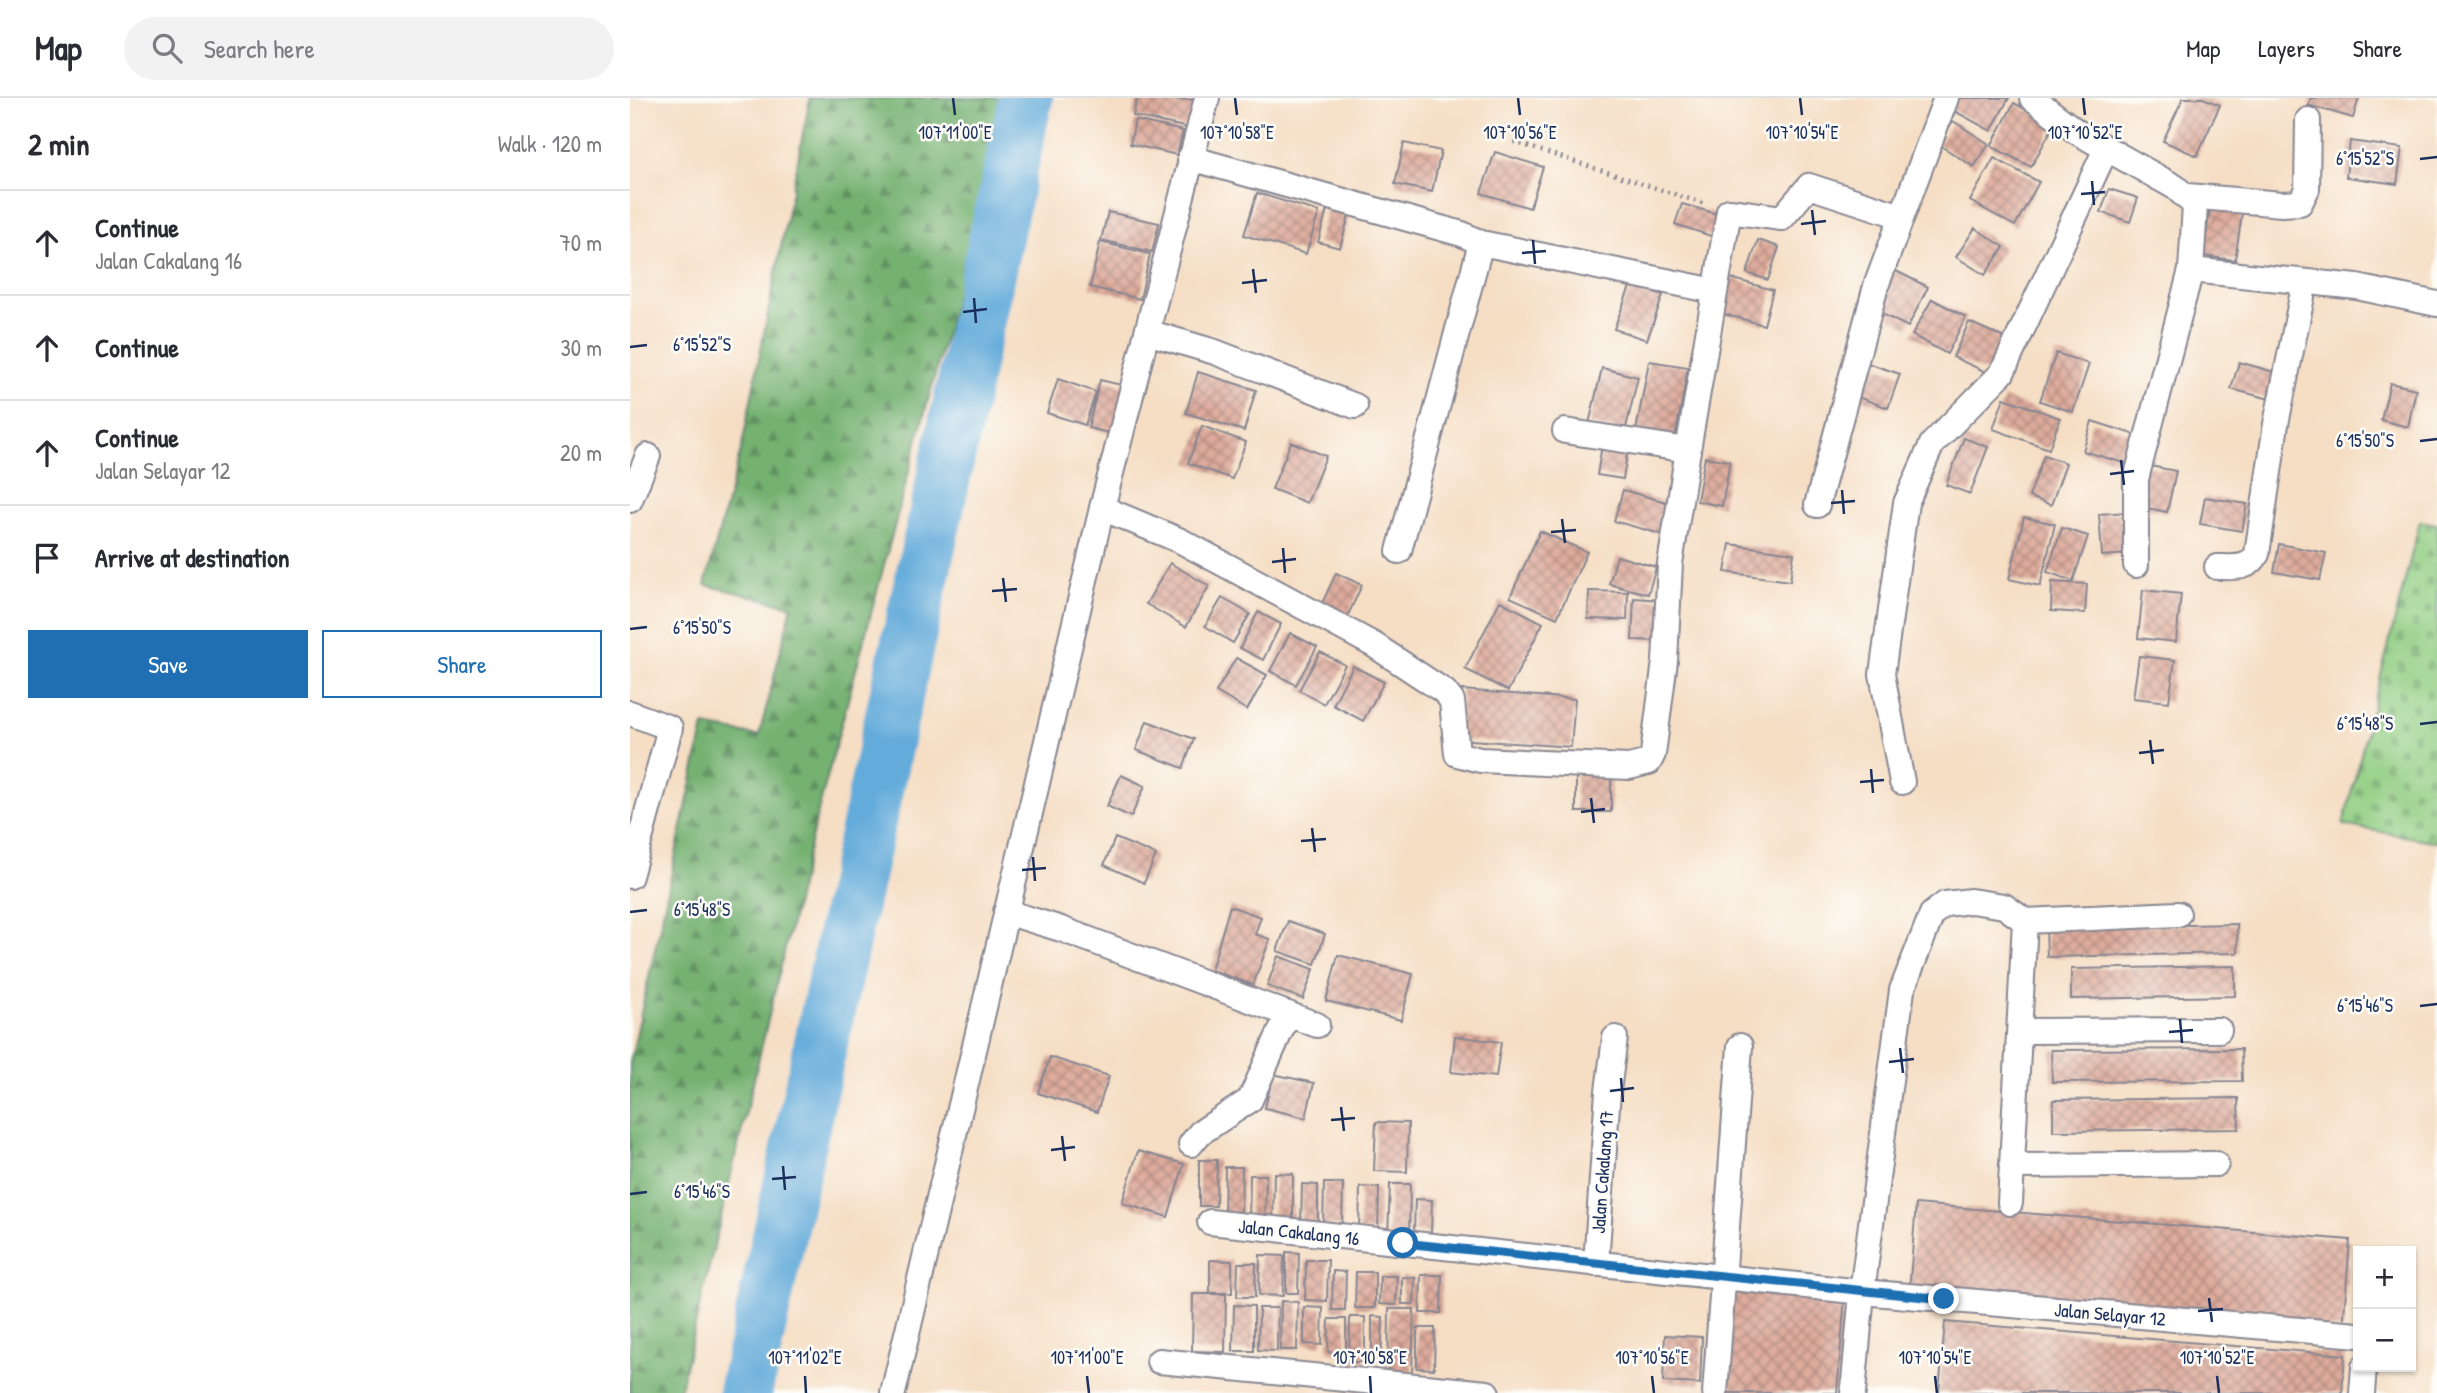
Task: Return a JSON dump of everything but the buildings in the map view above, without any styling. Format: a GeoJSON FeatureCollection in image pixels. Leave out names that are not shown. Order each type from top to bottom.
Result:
{"type":"FeatureCollection","features":[{"type":"Feature","properties":{"kind":"street"},"geometry":{"type":"LineString","coordinates":[[893,1393],[1102,509],[1207,98]]}},
{"type":"Feature","properties":{"kind":"street"},"geometry":{"type":"LineString","coordinates":[[1816,505],[1877,286],[1946,98]]}},
{"type":"Feature","properties":{"kind":"street"},"geometry":{"type":"LineString","coordinates":[[2032,98],[2106,149],[2188,196],[2195,205],[2191,270],[2136,479],[2136,565]]}},
{"type":"Feature","properties":{"kind":"street"},"geometry":{"type":"LineString","coordinates":[[2188,196],[2282,204],[2300,203],[2307,189],[2308,120]]}},
{"type":"Feature","properties":{"kind":"street"},"geometry":{"type":"LineString","coordinates":[[1902,782],[1882,674],[1906,503],[1932,444],[2002,373],[2106,149]]}},
{"type":"Feature","properties":{"kind":"street"},"geometry":{"type":"LineString","coordinates":[[1190,158],[1462,234],[1481,243],[1715,291]]}},
{"type":"Feature","properties":{"kind":"street"},"geometry":{"type":"LineString","coordinates":[[1102,509],[1181,541],[1374,645],[1445,692],[1452,701],[1457,754],[1480,760],[1580,767],[1639,766],[1649,762],[1653,754],[1665,661],[1670,564],[1729,211],[1782,219],[1809,186],[1901,216]]}},
{"type":"Feature","properties":{"kind":"street"},"geometry":{"type":"LineString","coordinates":[[1399,551],[1481,243]]}},
{"type":"Feature","properties":{"kind":"street"},"geometry":{"type":"LineString","coordinates":[[2191,270],[2357,287],[2437,304]]}},
{"type":"Feature","properties":{"kind":"street"},"geometry":{"type":"LineString","coordinates":[[2217,567],[2243,566],[2249,564],[2257,554],[2276,424],[2305,282]]}},
{"type":"Feature","properties":{"kind":"street"},"geometry":{"type":"LineString","coordinates":[[1147,332],[1215,352],[1355,406]]}},
{"type":"Feature","properties":{"kind":"street"},"geometry":{"type":"LineString","coordinates":[[1565,431],[1688,450]]}},
{"type":"Feature","properties":{"kind":"street"},"geometry":{"type":"LineString","coordinates":[[630,500],[648,456]]}},
{"type":"Feature","properties":{"kind":"street"},"geometry":{"type":"LineString","coordinates":[[630,713],[670,728],[630,876]]}},
{"type":"Feature","properties":{"kind":"street"},"geometry":{"type":"LineString","coordinates":[[1853,1393],[1862,1292],[1902,990],[1932,914],[1945,904],[1971,901],[2004,906],[2025,921],[2178,914]]}},
{"type":"Feature","properties":{"kind":"street"},"geometry":{"type":"LineString","coordinates":[[1006,912],[1051,926],[1317,1025]]}},
{"type":"Feature","properties":{"kind":"street"},"geometry":{"type":"LineString","coordinates":[[2010,1203],[2025,921]]}},
{"type":"Feature","properties":{"kind":"street"},"geometry":{"type":"LineString","coordinates":[[1191,1144],[1200,1133],[1250,1100],[1288,1014]]}},
{"type":"Feature","properties":{"kind":"street"},"geometry":{"type":"LineString","coordinates":[[2021,1031],[2219,1030]]}},
{"type":"Feature","properties":{"kind":"street","name":"Jalan Cakalang 17"},"geometry":{"type":"LineString","coordinates":[[1596,1264],[1608,1091],[1615,1038]]}},
{"type":"Feature","properties":{"kind":"street"},"geometry":{"type":"LineString","coordinates":[[1715,1393],[1740,1046]]}},
{"type":"Feature","properties":{"kind":"street"},"geometry":{"type":"LineString","coordinates":[[2012,1166],[2216,1164]]}},
{"type":"Feature","properties":{"kind":"street","name":"Jalan Cakalang 16"},"geometry":{"type":"LineString","coordinates":[[1210,1222],[1722,1276]]}},
{"type":"Feature","properties":{"kind":"street","name":"Jalan Selayar 12"},"geometry":{"type":"LineString","coordinates":[[1722,1276],[1862,1292],[2353,1335]]}},
{"type":"Feature","properties":{"kind":"street"},"geometry":{"type":"LineString","coordinates":[[1160,1361],[1487,1393]]}},
{"type":"Feature","properties":{"kind":"street"},"geometry":{"type":"LineString","coordinates":[[2362,1393],[2364,1372]]}},
{"type":"Feature","properties":{"kind":"path"},"geometry":{"type":"LineString","coordinates":[[1514,142],[1729,211]]}},
{"type":"Feature","properties":{"kind":"green space"},"geometry":{"type":"Polygon","coordinates":[[[810,98],[1014,98],[956,296],[815,823],[679,1393],[630,1393],[630,1063],[704,726],[759,736],[792,606],[705,585],[742,446],[810,98]]]}},
{"type":"Feature","properties":{"kind":"green space"},"geometry":{"type":"Polygon","coordinates":[[[2420,521],[2437,524],[2437,842],[2343,825],[2420,521]]]}},
{"type":"Feature","properties":{"kind":"waterway"},"geometry":{"type":"LineString","coordinates":[[745,1393],[1026,98]]}},
{"type":"Feature","properties":{"kind":"route"},"geometry":{"type":"LineString","coordinates":[[1403,1243],[1944,1299]]}}]}
